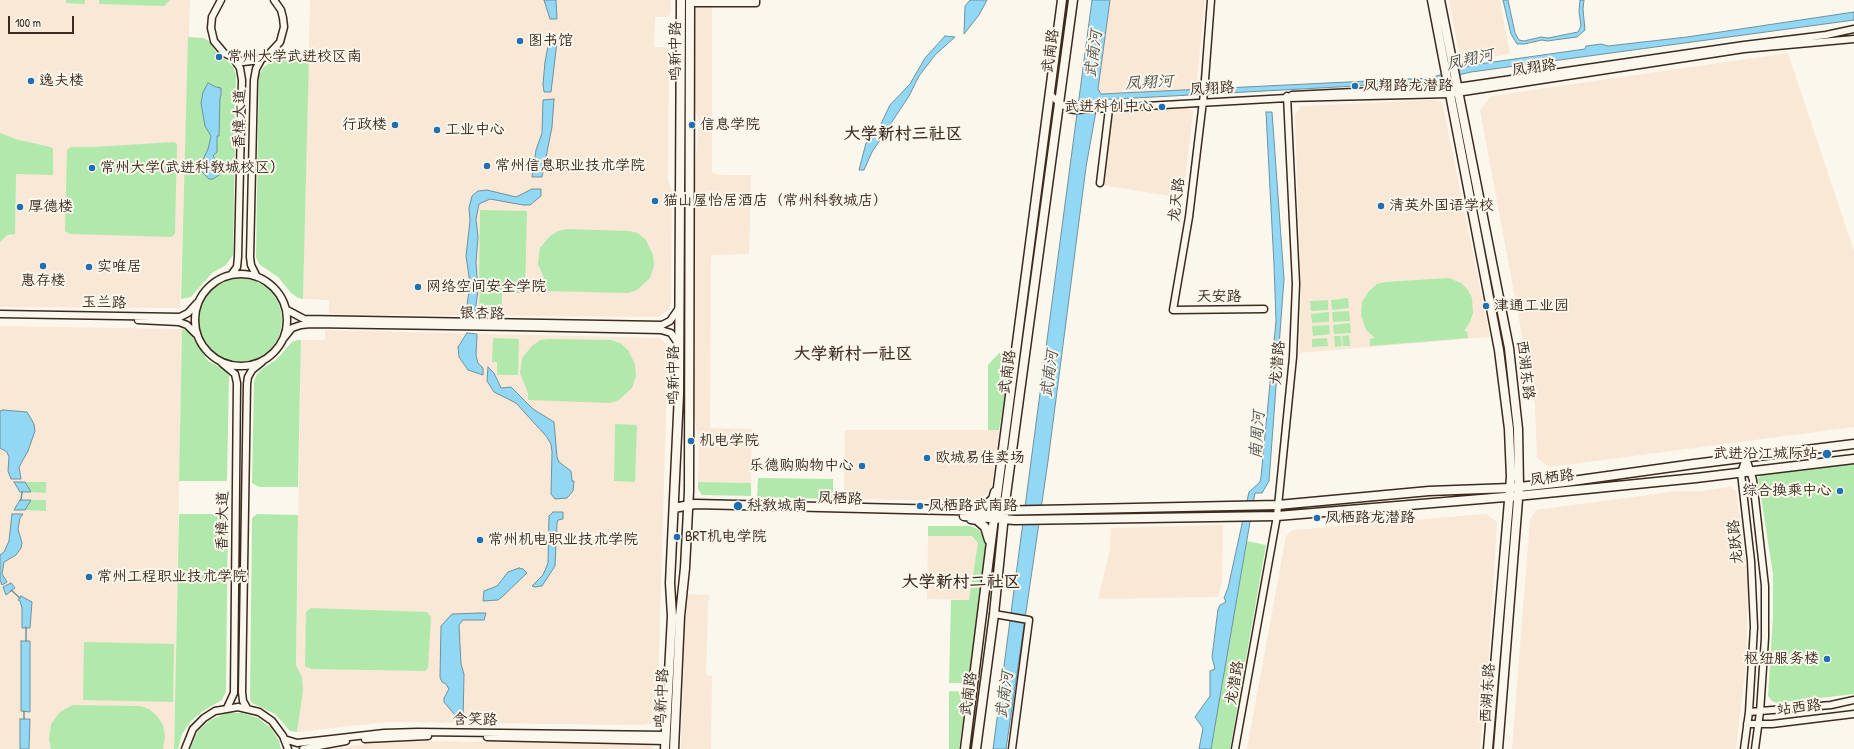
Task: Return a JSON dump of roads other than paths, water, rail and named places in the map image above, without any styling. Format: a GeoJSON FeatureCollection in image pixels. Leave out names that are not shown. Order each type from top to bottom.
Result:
{"type":"FeatureCollection","features":[{"type":"Feature","properties":{"kind":"main road","name":"鸣新中路"},"geometry":{"type":"LineString","coordinates":[[666,741],[672,616],[670,583],[679,394],[681,0]]}},
{"type":"Feature","properties":{"kind":"main road","name":"武南路"},"geometry":{"type":"LineString","coordinates":[[966,749],[994,514],[1062,0]]}},
{"type":"Feature","properties":{"kind":"main road","name":"武南路"},"geometry":{"type":"LineString","coordinates":[[976,749],[1058,100],[1073,0]]}},
{"type":"Feature","properties":{"kind":"main road","name":"西湖东路"},"geometry":{"type":"LineString","coordinates":[[1432,0],[1445,75],[1499,350],[1509,429],[1510,488],[1513,496],[1498,749]]}},
{"type":"Feature","properties":{"kind":"main road","name":"西湖东路"},"geometry":{"type":"LineString","coordinates":[[1440,0],[1509,348],[1518,429],[1519,487],[1513,496],[1488,749]]}},
{"type":"Feature","properties":{"kind":"main road","name":"鸣新中路"},"geometry":{"type":"LineString","coordinates":[[674,749],[680,616],[688,506],[690,2]]}},
{"type":"Feature","properties":{"kind":"main road","name":"凤栖路"},"geometry":{"type":"LineString","coordinates":[[674,508],[688,506],[994,514],[1005,510],[1278,505],[1429,491],[1510,488],[1854,444]]}},
{"type":"Feature","properties":{"kind":"main road","name":"凤栖路"},"geometry":{"type":"LineString","coordinates":[[994,514],[1004,519],[1014,520],[1277,516],[1513,496],[1751,472],[1854,459]]}},
{"type":"Feature","properties":{"kind":"main road"},"geometry":{"type":"LineString","coordinates":[[959,514],[985,506],[993,499],[999,478]]}},
{"type":"Feature","properties":{"kind":"main road"},"geometry":{"type":"LineString","coordinates":[[959,514],[977,520],[985,528],[989,537],[990,551]]}},
{"type":"Feature","properties":{"kind":"street","name":"龙天路"},"geometry":{"type":"LineString","coordinates":[[1173,310],[1189,217],[1204,90],[1211,0]]}},
{"type":"Feature","properties":{"kind":"street"},"geometry":{"type":"LineString","coordinates":[[220,1],[212,17],[212,34],[218,47],[234,59],[252,62],[262,58],[274,50],[282,35],[283,18],[275,1]]}},
{"type":"Feature","properties":{"kind":"street"},"geometry":{"type":"LineString","coordinates":[[690,2],[756,2]]}},
{"type":"Feature","properties":{"kind":"street","name":"凤翔路"},"geometry":{"type":"LineString","coordinates":[[1458,90],[1744,45],[1826,36],[1854,29]]}},
{"type":"Feature","properties":{"kind":"street","name":"凤翔路"},"geometry":{"type":"LineString","coordinates":[[1050,94],[1069,108],[1287,97],[1449,91],[1777,45],[1854,39]]}},
{"type":"Feature","properties":{"kind":"street","name":"香樟大道"},"geometry":{"type":"LineString","coordinates":[[257,277],[251,265],[250,257],[254,80],[256,69],[262,58]]}},
{"type":"Feature","properties":{"kind":"street","name":"香樟大道"},"geometry":{"type":"LineString","coordinates":[[231,275],[236,267],[238,257],[242,87],[240,68],[234,59]]}},
{"type":"Feature","properties":{"kind":"street","name":"龙潜路"},"geometry":{"type":"LineString","coordinates":[[1236,749],[1277,516],[1293,357],[1296,284],[1287,97]]}},
{"type":"Feature","properties":{"kind":"street","name":"凤翔路"},"geometry":{"type":"LineString","coordinates":[[1101,107],[1109,109],[1202,101]]}},
{"type":"Feature","properties":{"kind":"street"},"geometry":{"type":"LineString","coordinates":[[1100,183],[1109,109]]}},
{"type":"Feature","properties":{"kind":"street"},"geometry":{"type":"LineString","coordinates":[[245,274],[257,277],[265,280],[275,288],[282,298],[287,310],[288,324],[284,338],[275,352],[262,362],[242,367],[222,363],[212,357],[199,340],[195,321],[200,298],[216,282],[231,275],[245,274]]}},
{"type":"Feature","properties":{"kind":"street","name":"玉兰路"},"geometry":{"type":"LineString","coordinates":[[0,314],[180,317],[188,313],[200,298]]}},
{"type":"Feature","properties":{"kind":"street","name":"银杏路"},"geometry":{"type":"LineString","coordinates":[[287,310],[304,319],[662,325],[670,321],[679,308]]}},
{"type":"Feature","properties":{"kind":"street","name":"天安路"},"geometry":{"type":"LineString","coordinates":[[1173,310],[1264,309]]}},
{"type":"Feature","properties":{"kind":"street","name":"玉兰路"},"geometry":{"type":"LineString","coordinates":[[0,318],[179,322],[194,331],[199,340]]}},
{"type":"Feature","properties":{"kind":"street","name":"银杏路"},"geometry":{"type":"LineString","coordinates":[[284,338],[292,328],[311,324],[493,327],[661,330],[671,333],[679,345]]}},
{"type":"Feature","properties":{"kind":"street","name":"香樟大道"},"geometry":{"type":"LineString","coordinates":[[247,708],[243,701],[242,692],[247,384],[248,377],[252,370],[262,362]]}},
{"type":"Feature","properties":{"kind":"street","name":"香樟大道"},"geometry":{"type":"LineString","coordinates":[[222,363],[235,374],[237,383],[234,693],[227,708]]}},
{"type":"Feature","properties":{"kind":"street","name":"龙跃路"},"geometry":{"type":"LineString","coordinates":[[1746,458],[1751,472],[1765,586],[1765,638],[1760,712],[1755,749]]}},
{"type":"Feature","properties":{"kind":"street","name":"龙跃路"},"geometry":{"type":"LineString","coordinates":[[1744,749],[1749,712],[1753,661],[1754,593],[1741,473],[1746,458]]}},
{"type":"Feature","properties":{"kind":"street"},"geometry":{"type":"LineString","coordinates":[[994,614],[1029,620],[1012,749]]}},
{"type":"Feature","properties":{"kind":"street","name":"站西路"},"geometry":{"type":"LineString","coordinates":[[1749,712],[1831,704],[1854,700]]}},
{"type":"Feature","properties":{"kind":"street"},"geometry":{"type":"LineString","coordinates":[[185,749],[190,735],[199,723],[215,711],[227,708],[247,708],[259,712],[272,721],[284,739],[288,749]]}},
{"type":"Feature","properties":{"kind":"street","name":"站西路"},"geometry":{"type":"LineString","coordinates":[[1747,724],[1772,724],[1854,714]]}},
{"type":"Feature","properties":{"kind":"street","name":"含笑路"},"geometry":{"type":"LineString","coordinates":[[284,739],[297,743],[384,733],[418,732],[666,741]]}},
{"type":"Feature","properties":{"kind":"street","name":"含笑路"},"geometry":{"type":"LineString","coordinates":[[303,749],[356,740],[411,736],[666,741]]}},
{"type":"Feature","properties":{"kind":"water"},"geometry":{"type":"Polygon","coordinates":[[[544,0],[556,0],[557,19],[550,19],[544,0]]]}},
{"type":"Feature","properties":{"kind":"water"},"geometry":{"type":"Polygon","coordinates":[[[970,0],[987,0],[979,15],[964,34],[965,6],[970,0]]]}},
{"type":"Feature","properties":{"kind":"water","name":"武南河"},"geometry":{"type":"Polygon","coordinates":[[[1092,0],[1110,0],[1098,89],[1101,94],[1430,78],[1472,65],[1585,49],[1586,46],[1601,44],[1608,46],[1687,37],[1854,12],[1854,20],[1471,72],[1430,82],[1098,100],[1086,167],[1048,461],[1006,749],[993,749],[1092,0]]]}},
{"type":"Feature","properties":{"kind":"water"},"geometry":{"type":"Polygon","coordinates":[[[1503,0],[1508,0],[1515,33],[1519,40],[1524,41],[1541,37],[1548,38],[1578,32],[1581,26],[1579,11],[1580,0],[1584,0],[1583,9],[1585,30],[1577,37],[1517,44],[1511,34],[1503,0]]]}},
{"type":"Feature","properties":{"kind":"water"},"geometry":{"type":"Polygon","coordinates":[[[945,36],[955,37],[935,55],[919,76],[909,96],[872,152],[864,170],[859,170],[866,143],[877,132],[890,105],[910,84],[925,58],[945,36]]]}},
{"type":"Feature","properties":{"kind":"water"},"geometry":{"type":"Polygon","coordinates":[[[549,41],[557,42],[551,92],[544,92],[543,84],[545,62],[549,41]]]}},
{"type":"Feature","properties":{"kind":"water"},"geometry":{"type":"Polygon","coordinates":[[[208,83],[221,88],[219,136],[217,136],[217,152],[213,156],[219,163],[219,175],[213,179],[209,179],[201,171],[200,166],[208,149],[211,136],[205,126],[201,103],[203,92],[208,83]]]}},
{"type":"Feature","properties":{"kind":"water"},"geometry":{"type":"Polygon","coordinates":[[[554,99],[552,127],[542,177],[532,177],[536,150],[542,133],[543,100],[554,99]]]}},
{"type":"Feature","properties":{"kind":"water"},"geometry":{"type":"Polygon","coordinates":[[[1266,112],[1272,112],[1284,279],[1269,481],[1262,493],[1255,493],[1211,749],[1199,749],[1203,728],[1195,717],[1210,696],[1210,671],[1215,669],[1212,657],[1218,609],[1220,605],[1226,602],[1224,598],[1228,588],[1249,492],[1260,482],[1261,477],[1276,321],[1266,112]]]}},
{"type":"Feature","properties":{"kind":"water"},"geometry":{"type":"Polygon","coordinates":[[[532,189],[541,189],[541,196],[530,205],[490,199],[479,204],[476,219],[478,237],[476,262],[478,290],[475,312],[466,313],[470,283],[466,256],[470,221],[469,208],[472,196],[478,191],[487,190],[516,197],[532,189]]]}},
{"type":"Feature","properties":{"kind":"water"},"geometry":{"type":"Polygon","coordinates":[[[467,333],[477,334],[476,356],[478,363],[483,368],[483,375],[468,370],[459,357],[458,347],[467,333]]]}},
{"type":"Feature","properties":{"kind":"water"},"geometry":{"type":"Polygon","coordinates":[[[488,367],[494,373],[501,388],[511,387],[533,409],[554,422],[557,457],[559,462],[571,471],[572,481],[574,481],[573,491],[567,498],[555,499],[551,494],[551,444],[546,436],[516,403],[494,392],[487,381],[488,367]]]}},
{"type":"Feature","properties":{"kind":"water"},"geometry":{"type":"Polygon","coordinates":[[[0,411],[27,412],[34,424],[35,431],[28,451],[19,467],[21,479],[11,479],[8,471],[9,457],[7,452],[0,448],[0,411]]]}},
{"type":"Feature","properties":{"kind":"water"},"geometry":{"type":"Polygon","coordinates":[[[14,482],[25,482],[31,492],[20,492],[14,482]]]}},
{"type":"Feature","properties":{"kind":"water"},"geometry":{"type":"Polygon","coordinates":[[[20,500],[31,500],[25,510],[14,510],[20,500]]]}},
{"type":"Feature","properties":{"kind":"water"},"geometry":{"type":"Polygon","coordinates":[[[553,512],[563,512],[563,519],[558,520],[557,523],[555,566],[542,586],[535,587],[532,586],[543,575],[548,563],[549,516],[553,512]]]}},
{"type":"Feature","properties":{"kind":"water"},"geometry":{"type":"Polygon","coordinates":[[[12,514],[23,514],[20,518],[18,529],[22,543],[21,548],[16,555],[4,562],[2,574],[7,582],[2,585],[0,580],[0,555],[4,552],[9,541],[12,514]]]}},
{"type":"Feature","properties":{"kind":"water"},"geometry":{"type":"Polygon","coordinates":[[[519,568],[523,569],[527,573],[502,597],[498,600],[483,601],[484,591],[497,586],[508,572],[519,568]]]}},
{"type":"Feature","properties":{"kind":"water"},"geometry":{"type":"Polygon","coordinates":[[[11,583],[15,588],[6,595],[3,587],[11,583]]]}},
{"type":"Feature","properties":{"kind":"water"},"geometry":{"type":"Polygon","coordinates":[[[21,596],[32,602],[30,628],[22,628],[22,608],[20,601],[18,600],[21,596]]]}},
{"type":"Feature","properties":{"kind":"water"},"geometry":{"type":"Polygon","coordinates":[[[486,613],[484,620],[463,620],[459,625],[461,664],[464,674],[463,722],[458,722],[455,715],[444,702],[444,698],[449,689],[446,684],[442,682],[440,677],[441,626],[452,614],[486,613]]]}},
{"type":"Feature","properties":{"kind":"water"},"geometry":{"type":"Polygon","coordinates":[[[21,641],[30,641],[30,712],[21,711],[21,641]]]}},
{"type":"Feature","properties":{"kind":"water"},"geometry":{"type":"Polygon","coordinates":[[[20,719],[30,719],[29,749],[20,749],[20,719]]]}},
{"type":"Feature","properties":{"kind":"waterway"},"geometry":{"type":"LineString","coordinates":[[21,500],[22,492]]}},
{"type":"Feature","properties":{"kind":"waterway"},"geometry":{"type":"LineString","coordinates":[[11,590],[20,598]]}},
{"type":"Feature","properties":{"kind":"waterway"},"geometry":{"type":"LineString","coordinates":[[26,627],[26,641]]}},
{"type":"Feature","properties":{"kind":"waterway"},"geometry":{"type":"LineString","coordinates":[[24,711],[24,719]]}},
{"type":"Feature","properties":{"kind":"place","name":"图书馆"},"geometry":{"type":"Point","coordinates":[520,41]}},
{"type":"Feature","properties":{"kind":"place","name":"常州大学武进校区南"},"geometry":{"type":"Point","coordinates":[219,57]}},
{"type":"Feature","properties":{"kind":"place","name":"逸夫楼"},"geometry":{"type":"Point","coordinates":[31,81]}},
{"type":"Feature","properties":{"kind":"place","name":"凤翔路龙潜路"},"geometry":{"type":"Point","coordinates":[1355,86]}},
{"type":"Feature","properties":{"kind":"place","name":"武进科创中心"},"geometry":{"type":"Point","coordinates":[1162,107]}},
{"type":"Feature","properties":{"kind":"place","name":"行政楼"},"geometry":{"type":"Point","coordinates":[395,125]}},
{"type":"Feature","properties":{"kind":"place","name":"信息学院"},"geometry":{"type":"Point","coordinates":[692,125]}},
{"type":"Feature","properties":{"kind":"place","name":"工业中心"},"geometry":{"type":"Point","coordinates":[437,130]}},
{"type":"Feature","properties":{"kind":"place","name":"常州信息职业技术学院"},"geometry":{"type":"Point","coordinates":[487,166]}},
{"type":"Feature","properties":{"kind":"place","name":"常州大学(武进科教城校区)"},"geometry":{"type":"Point","coordinates":[92,168]}},
{"type":"Feature","properties":{"kind":"place","name":"猫山屋怡居酒店（常州科教城店）"},"geometry":{"type":"Point","coordinates":[655,201]}},
{"type":"Feature","properties":{"kind":"place","name":"清英外国语学校"},"geometry":{"type":"Point","coordinates":[1381,206]}},
{"type":"Feature","properties":{"kind":"place","name":"厚德楼"},"geometry":{"type":"Point","coordinates":[20,207]}},
{"type":"Feature","properties":{"kind":"place","name":"惠存楼"},"geometry":{"type":"Point","coordinates":[43,266]}},
{"type":"Feature","properties":{"kind":"place","name":"实唯居"},"geometry":{"type":"Point","coordinates":[89,267]}},
{"type":"Feature","properties":{"kind":"place","name":"网络空间安全学院"},"geometry":{"type":"Point","coordinates":[418,287]}},
{"type":"Feature","properties":{"kind":"place","name":"津通工业园"},"geometry":{"type":"Point","coordinates":[1486,306]}},
{"type":"Feature","properties":{"kind":"place","name":"机电学院"},"geometry":{"type":"Point","coordinates":[691,441]}},
{"type":"Feature","properties":{"kind":"place","name":"武进沿江城际站"},"geometry":{"type":"Point","coordinates":[1827,454]}},
{"type":"Feature","properties":{"kind":"place","name":"欧城易佳卖场"},"geometry":{"type":"Point","coordinates":[927,458]}},
{"type":"Feature","properties":{"kind":"place","name":"乐德购购物中心"},"geometry":{"type":"Point","coordinates":[862,466]}},
{"type":"Feature","properties":{"kind":"place","name":"综合换乘中心"},"geometry":{"type":"Point","coordinates":[1840,491]}},
{"type":"Feature","properties":{"kind":"place","name":"科教城南"},"geometry":{"type":"Point","coordinates":[738,506]}},
{"type":"Feature","properties":{"kind":"place","name":"凤栖路武南路"},"geometry":{"type":"Point","coordinates":[920,506]}},
{"type":"Feature","properties":{"kind":"place","name":"凤栖路龙潜路"},"geometry":{"type":"Point","coordinates":[1317,518]}},
{"type":"Feature","properties":{"kind":"place","name":"BRT机电学院"},"geometry":{"type":"Point","coordinates":[677,537]}},
{"type":"Feature","properties":{"kind":"place","name":"常州机电职业技术学院"},"geometry":{"type":"Point","coordinates":[480,540]}},
{"type":"Feature","properties":{"kind":"place","name":"常州工程职业技术学院"},"geometry":{"type":"Point","coordinates":[89,577]}},
{"type":"Feature","properties":{"kind":"place","name":"枢纽服务楼"},"geometry":{"type":"Point","coordinates":[1827,659]}},
{"type":"Feature","properties":{"kind":"district","name":"大学新村三社区"},"geometry":{"type":"Point","coordinates":[903,134]}},
{"type":"Feature","properties":{"kind":"district","name":"大学新村一社区"},"geometry":{"type":"Point","coordinates":[853,354]}},
{"type":"Feature","properties":{"kind":"district","name":"大学新村二社区"},"geometry":{"type":"Point","coordinates":[961,582]}},
{"type":"Feature","properties":{"kind":"water label","name":"凤翔河"},"geometry":{"type":"Point","coordinates":[1470,60]}},
{"type":"Feature","properties":{"kind":"water label","name":"凤翔河"},"geometry":{"type":"Point","coordinates":[1149,83]}},
{"type":"Feature","properties":{"kind":"water label","name":"南周河"},"geometry":{"type":"Point","coordinates":[1258,435]}}]}
